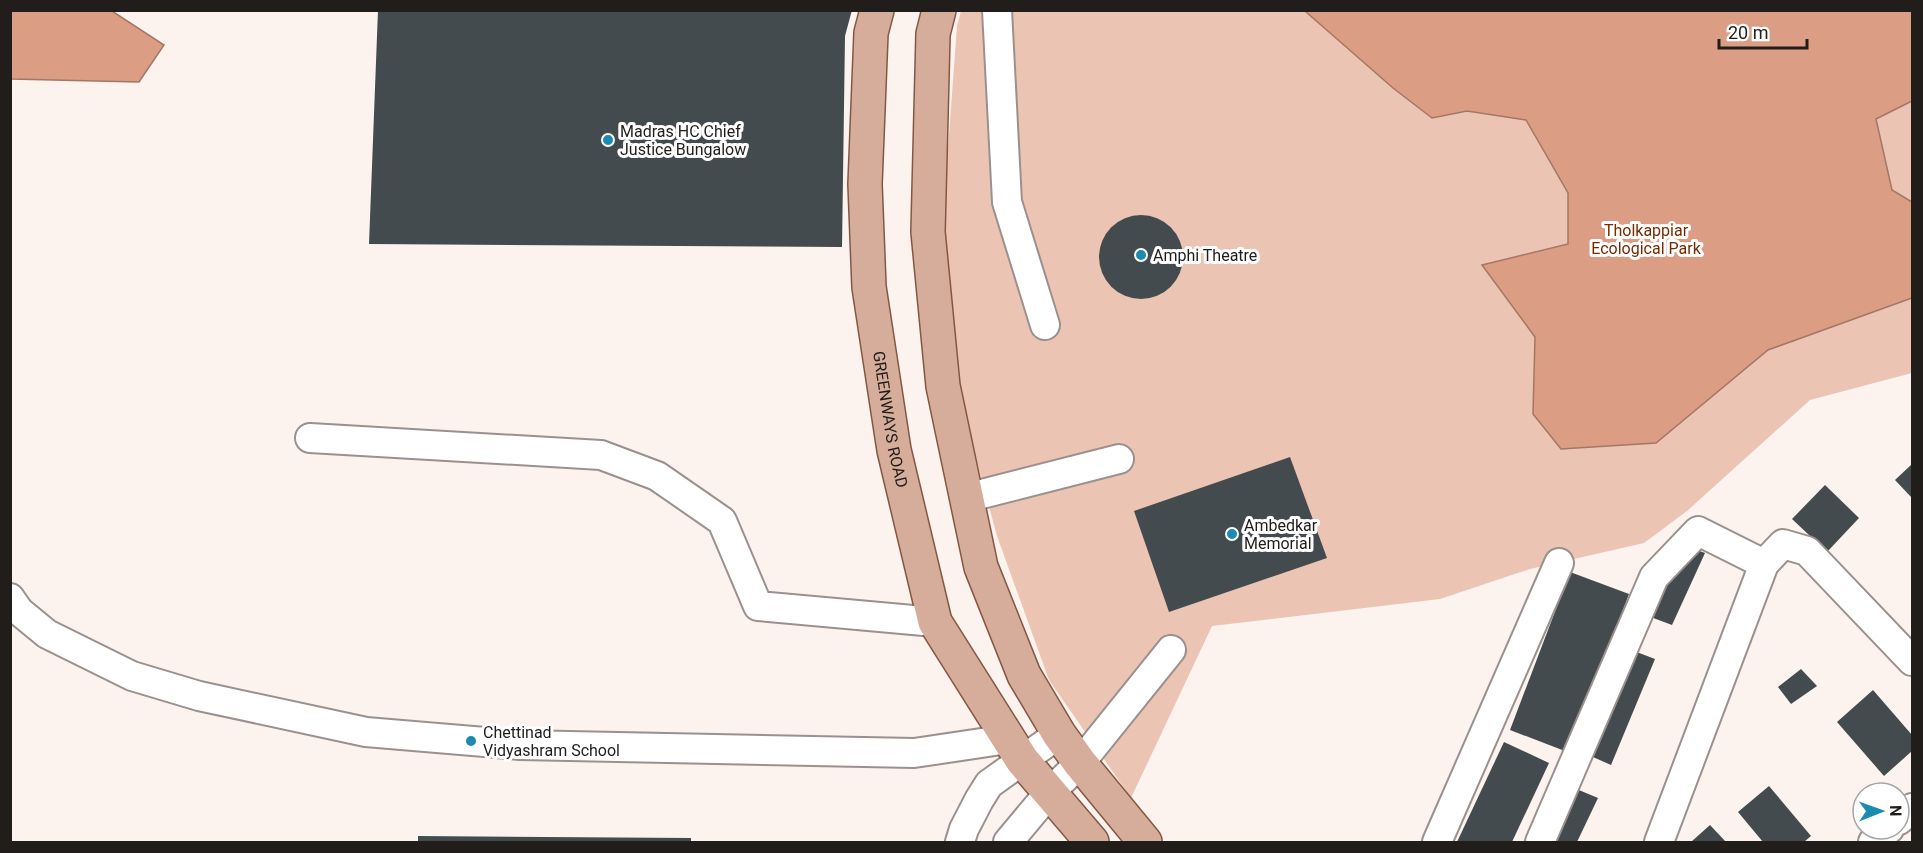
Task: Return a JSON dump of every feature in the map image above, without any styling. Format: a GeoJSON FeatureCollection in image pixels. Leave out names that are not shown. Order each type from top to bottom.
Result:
{"type":"FeatureCollection","features":[{"type":"Feature","properties":{"kind":"main road","name":"GREENWAYS ROAD"},"geometry":{"type":"LineString","coordinates":[[877,10],[871,33],[865,184],[869,287],[894,450],[934,622],[1015,750],[1092,843]]}},
{"type":"Feature","properties":{"kind":"main road"},"geometry":{"type":"LineString","coordinates":[[939,10],[933,34],[928,232],[943,386],[981,567],[1024,675],[1059,734],[1080,764],[1145,843]]}},
{"type":"Feature","properties":{"kind":"street"},"geometry":{"type":"LineString","coordinates":[[997,10],[1007,202],[1045,324]]}},
{"type":"Feature","properties":{"kind":"street"},"geometry":{"type":"LineString","coordinates":[[310,438],[601,455],[657,476],[722,521],[758,606],[934,622]]}},
{"type":"Feature","properties":{"kind":"street"},"geometry":{"type":"LineString","coordinates":[[966,498],[1119,459]]}},
{"type":"Feature","properties":{"kind":"street"},"geometry":{"type":"LineString","coordinates":[[1540,843],[1654,577],[1698,531],[1764,564]]}},
{"type":"Feature","properties":{"kind":"street"},"geometry":{"type":"LineString","coordinates":[[1659,843],[1764,564],[1783,544],[1807,551],[1912,661]]}},
{"type":"Feature","properties":{"kind":"street"},"geometry":{"type":"LineString","coordinates":[[1437,843],[1559,563]]}},
{"type":"Feature","properties":{"kind":"street"},"geometry":{"type":"LineString","coordinates":[[10,598],[19,611],[47,634],[132,676],[199,696],[366,732],[520,745],[914,753],[1015,750],[1059,734]]}},
{"type":"Feature","properties":{"kind":"street"},"geometry":{"type":"LineString","coordinates":[[1008,843],[1049,793],[1080,764],[1171,650]]}},
{"type":"Feature","properties":{"kind":"street"},"geometry":{"type":"LineString","coordinates":[[960,843],[974,809],[989,784],[1015,750]]}},
{"type":"Feature","properties":{"kind":"green space","name":"Tholkappiar Ecological Park"},"geometry":{"type":"Polygon","coordinates":[[[961,11],[1912,11],[1912,373],[1810,400],[1687,511],[1644,543],[1530,569],[1440,599],[1212,626],[1131,798],[1049,680],[997,536],[960,399],[943,217],[957,26],[961,11]]]}},
{"type":"Feature","properties":{"kind":"shaded area"},"geometry":{"type":"Polygon","coordinates":[[[11,10],[112,11],[164,45],[139,82],[11,79],[11,10]]]}},
{"type":"Feature","properties":{"kind":"shaded area"},"geometry":{"type":"Polygon","coordinates":[[[1305,11],[1912,11],[1912,101],[1876,119],[1892,190],[1912,202],[1912,298],[1768,350],[1656,443],[1561,449],[1533,414],[1535,337],[1482,265],[1568,244],[1568,193],[1526,120],[1467,111],[1432,118],[1393,88],[1305,11]]]}},
{"type":"Feature","properties":{"kind":"building","name":"Madras HC Chief Justice Bungalow"},"geometry":{"type":"Polygon","coordinates":[[[378,10],[852,10],[845,36],[842,247],[369,244],[378,10]]]}},
{"type":"Feature","properties":{"kind":"building","name":"Amphi Theatre"},"geometry":{"type":"Polygon","coordinates":[[[1141,215],[1157,218],[1171,227],[1180,241],[1183,257],[1180,273],[1171,287],[1157,296],[1141,299],[1125,296],[1111,287],[1102,273],[1099,257],[1102,241],[1111,227],[1125,218],[1141,215]]]}},
{"type":"Feature","properties":{"kind":"building"},"geometry":{"type":"Polygon","coordinates":[[[1290,457],[1327,558],[1169,612],[1134,511],[1290,457]]]}},
{"type":"Feature","properties":{"kind":"building"},"geometry":{"type":"Polygon","coordinates":[[[1912,464],[1912,498],[1895,480],[1912,464]]]}},
{"type":"Feature","properties":{"kind":"building"},"geometry":{"type":"Polygon","coordinates":[[[1825,485],[1859,518],[1827,552],[1792,519],[1825,485]]]}},
{"type":"Feature","properties":{"kind":"building"},"geometry":{"type":"Polygon","coordinates":[[[1689,547],[1705,553],[1672,625],[1648,616],[1689,547]]]}},
{"type":"Feature","properties":{"kind":"building"},"geometry":{"type":"Polygon","coordinates":[[[1570,572],[1629,594],[1570,753],[1510,730],[1570,572]]]}},
{"type":"Feature","properties":{"kind":"building"},"geometry":{"type":"Polygon","coordinates":[[[1634,651],[1655,659],[1611,765],[1584,753],[1634,651]]]}},
{"type":"Feature","properties":{"kind":"building"},"geometry":{"type":"Polygon","coordinates":[[[1801,669],[1817,686],[1791,704],[1778,687],[1801,669]]]}},
{"type":"Feature","properties":{"kind":"building"},"geometry":{"type":"Polygon","coordinates":[[[1873,690],[1912,735],[1912,751],[1884,776],[1837,722],[1873,690]]]}},
{"type":"Feature","properties":{"kind":"building"},"geometry":{"type":"Polygon","coordinates":[[[1504,742],[1549,763],[1512,842],[1457,842],[1504,742]]]}},
{"type":"Feature","properties":{"kind":"building"},"geometry":{"type":"Polygon","coordinates":[[[1769,786],[1811,836],[1804,842],[1763,842],[1738,812],[1769,786]]]}},
{"type":"Feature","properties":{"kind":"building"},"geometry":{"type":"Polygon","coordinates":[[[1574,788],[1598,798],[1577,842],[1549,842],[1574,788]]]}},
{"type":"Feature","properties":{"kind":"building"},"geometry":{"type":"Polygon","coordinates":[[[1710,825],[1726,842],[1691,842],[1710,825]]]}},
{"type":"Feature","properties":{"kind":"building"},"geometry":{"type":"Polygon","coordinates":[[[418,836],[691,838],[691,842],[418,842],[418,836]]]}},
{"type":"Feature","properties":{"kind":"place","name":"Madras HC Chief Justice Bungalow"},"geometry":{"type":"Point","coordinates":[608,140]}},
{"type":"Feature","properties":{"kind":"place","name":"Amphi Theatre"},"geometry":{"type":"Point","coordinates":[1141,255]}},
{"type":"Feature","properties":{"kind":"place","name":"Ambedkar Memorial"},"geometry":{"type":"Point","coordinates":[1232,534]}},
{"type":"Feature","properties":{"kind":"place","name":"Chettinad Vidyashram School"},"geometry":{"type":"Point","coordinates":[471,741]}}]}
